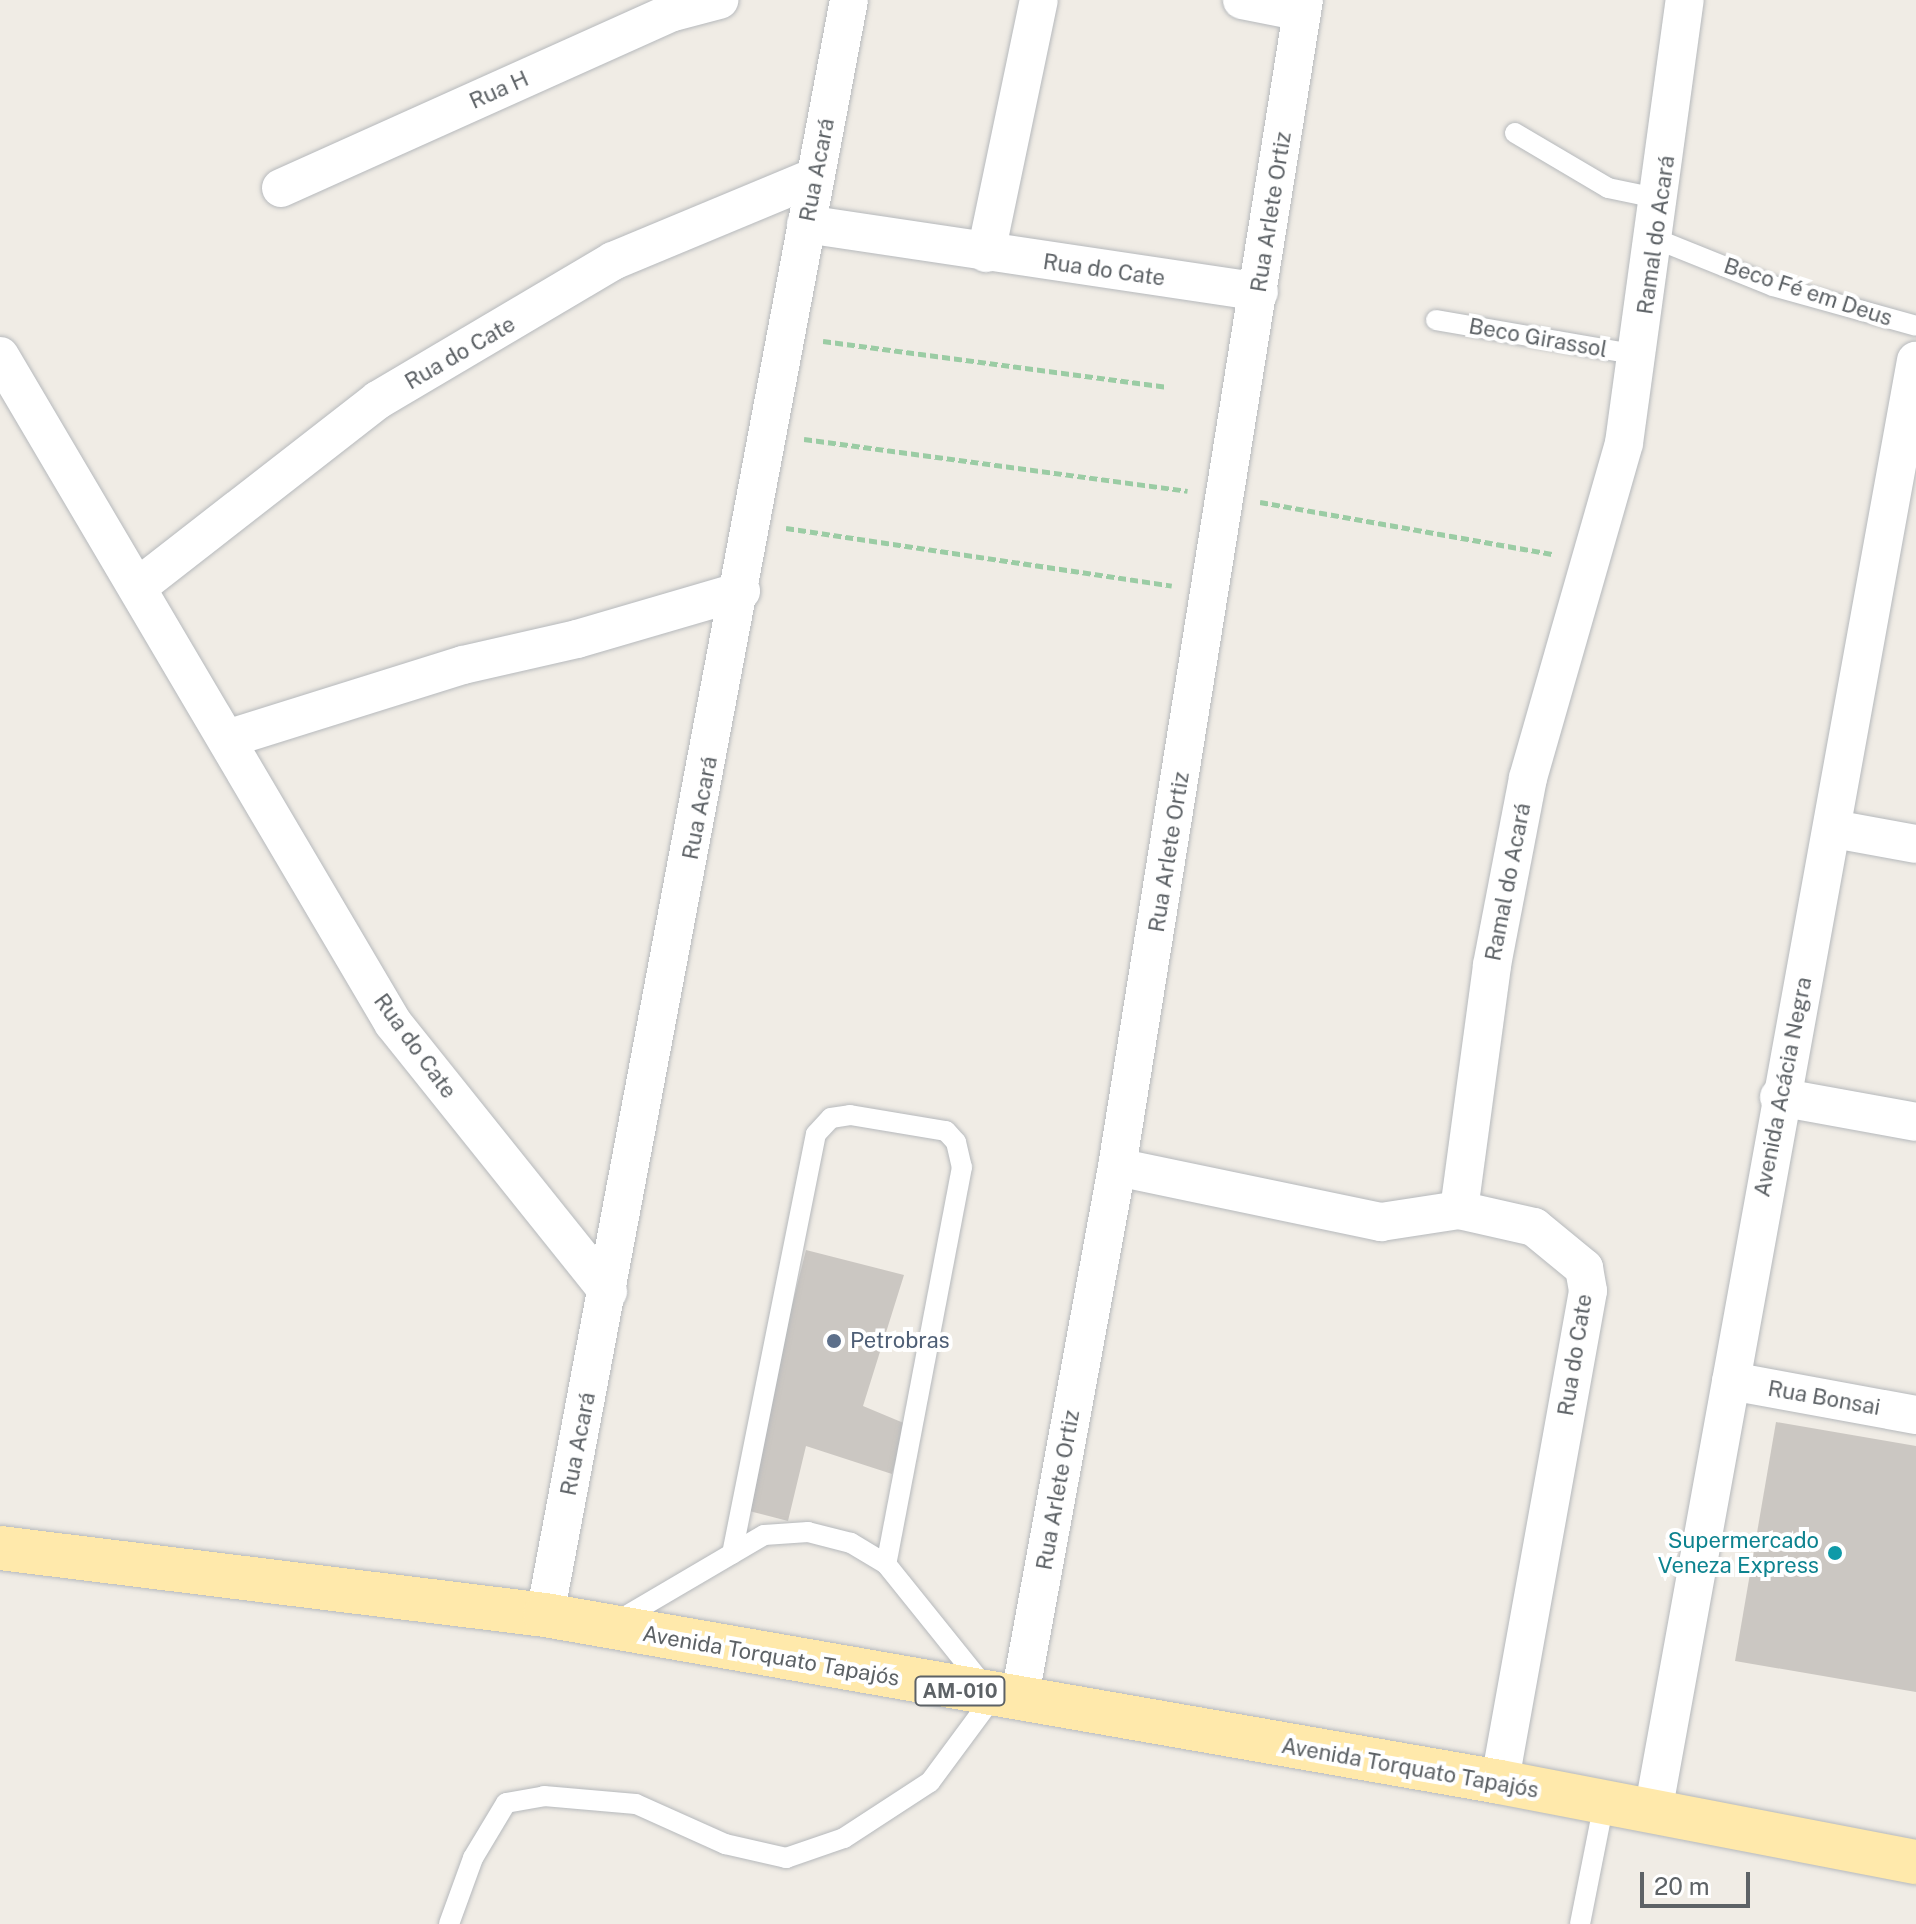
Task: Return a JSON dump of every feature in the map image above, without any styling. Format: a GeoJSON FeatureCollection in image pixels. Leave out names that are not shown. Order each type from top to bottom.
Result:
{"type":"FeatureCollection","features":[{"type":"Feature","properties":{"kind":"main road","name":"Avenida Torquato Tapajós"},"geometry":{"type":"LineString","coordinates":[[0,1548],[545,1615],[1006,1699],[1500,1782],[1916,1862]]}},
{"type":"Feature","properties":{"kind":"street","name":"Rua H"},"geometry":{"type":"LineString","coordinates":[[281,188],[673,12],[719,0]]}},
{"type":"Feature","properties":{"kind":"street","name":"Rua Acará"},"geometry":{"type":"LineString","coordinates":[[545,1615],[754,523],[849,0]]}},
{"type":"Feature","properties":{"kind":"street"},"geometry":{"type":"LineString","coordinates":[[986,253],[1039,0]]}},
{"type":"Feature","properties":{"kind":"street"},"geometry":{"type":"LineString","coordinates":[[1242,0],[1303,6]]}},
{"type":"Feature","properties":{"kind":"street","name":"Ramal do Acará"},"geometry":{"type":"LineString","coordinates":[[1459,1210],[1492,965],[1528,778],[1594,561],[1624,443],[1656,239],[1685,0]]}},
{"type":"Feature","properties":{"kind":"street","name":"Rua Arlete Ortiz"},"geometry":{"type":"LineString","coordinates":[[1006,1699],[1117,1167],[1212,592],[1303,6]]}},
{"type":"Feature","properties":{"kind":"street","name":"Rua do Cate"},"geometry":{"type":"LineString","coordinates":[[139,586],[378,400],[613,261],[815,177]]}},
{"type":"Feature","properties":{"kind":"street","name":"Rua do Cate"},"geometry":{"type":"LineString","coordinates":[[806,224],[1259,292]]}},
{"type":"Feature","properties":{"kind":"street","name":"Rua do Cate"},"geometry":{"type":"LineString","coordinates":[[0,356],[139,586],[393,1023],[608,1291]]}},
{"type":"Feature","properties":{"kind":"street","name":"Avenida Acácia Negra"},"geometry":{"type":"LineString","coordinates":[[1653,1812],[1779,1097],[1834,829],[1916,361]]}},
{"type":"Feature","properties":{"kind":"street"},"geometry":{"type":"LineString","coordinates":[[227,739],[463,665],[577,639],[741,591]]}},
{"type":"Feature","properties":{"kind":"street"},"geometry":{"type":"LineString","coordinates":[[1834,829],[1916,844]]}},
{"type":"Feature","properties":{"kind":"street"},"geometry":{"type":"LineString","coordinates":[[1779,1097],[1916,1122]]}},
{"type":"Feature","properties":{"kind":"street","name":"Rua do Cate"},"geometry":{"type":"LineString","coordinates":[[1117,1167],[1381,1222],[1459,1210],[1534,1227],[1552,1237],[1584,1268],[1588,1291],[1500,1782]]}},
{"type":"Feature","properties":{"kind":"street","name":"Rua Bonsai"},"geometry":{"type":"LineString","coordinates":[[1731,1381],[1916,1415]]}},
{"type":"Feature","properties":{"kind":"lane"},"geometry":{"type":"LineString","coordinates":[[1515,133],[1608,188],[1661,199]]}},
{"type":"Feature","properties":{"kind":"lane","name":"Beco Fé em Deus"},"geometry":{"type":"LineString","coordinates":[[1656,239],[1773,286],[1916,326]]}},
{"type":"Feature","properties":{"kind":"lane","name":"Beco Girassol"},"geometry":{"type":"LineString","coordinates":[[1436,320],[1639,355]]}},
{"type":"Feature","properties":{"kind":"lane"},"geometry":{"type":"LineString","coordinates":[[732,1554],[816,1134],[831,1118],[850,1115],[946,1131],[956,1142],[962,1167],[886,1564]]}},
{"type":"Feature","properties":{"kind":"lane"},"geometry":{"type":"LineString","coordinates":[[449,1924],[473,1858],[506,1803],[544,1796],[636,1804],[725,1844],[786,1858],[844,1838],[930,1782],[1006,1699],[886,1564],[851,1543],[808,1532],[764,1535],[609,1626]]}},
{"type":"Feature","properties":{"kind":"lane"},"geometry":{"type":"LineString","coordinates":[[1580,1924],[1604,1803]]}},
{"type":"Feature","properties":{"kind":"path"},"geometry":{"type":"LineString","coordinates":[[786,336],[1166,387]]}},
{"type":"Feature","properties":{"kind":"path"},"geometry":{"type":"LineString","coordinates":[[769,434],[1227,496],[1594,561]]}},
{"type":"Feature","properties":{"kind":"path"},"geometry":{"type":"LineString","coordinates":[[754,523],[1212,592]]}},
{"type":"Feature","properties":{"kind":"building","name":"Petrobras"},"geometry":{"type":"Polygon","coordinates":[[[806,1250],[904,1275],[863,1406],[906,1424],[892,1474],[806,1446],[788,1521],[741,1509],[806,1250]]]}},
{"type":"Feature","properties":{"kind":"building","name":"Supermercado Veneza Express"},"geometry":{"type":"Polygon","coordinates":[[[1776,1422],[1916,1446],[1916,1692],[1735,1661],[1776,1422]]]}},
{"type":"Feature","properties":{"kind":"place","name":"Petrobras"},"geometry":{"type":"Point","coordinates":[834,1341]}},
{"type":"Feature","properties":{"kind":"place","name":"Supermercado Veneza Express"},"geometry":{"type":"Point","coordinates":[1835,1553]}}]}
